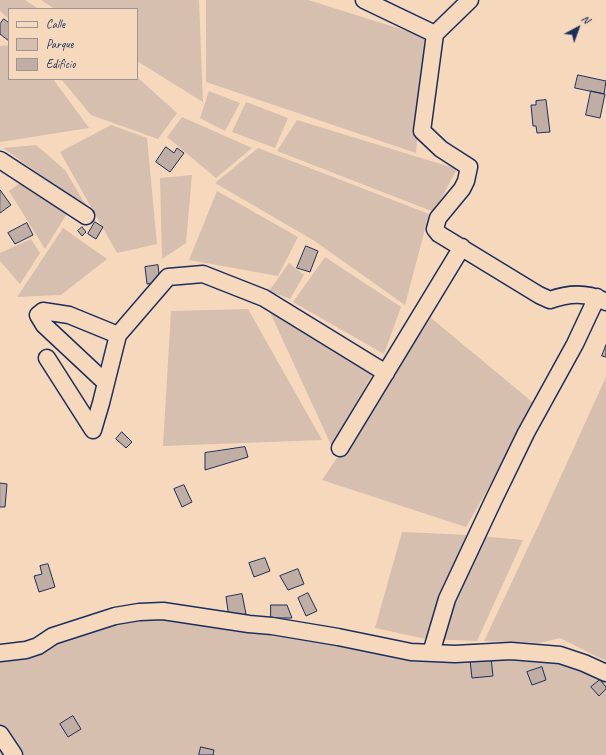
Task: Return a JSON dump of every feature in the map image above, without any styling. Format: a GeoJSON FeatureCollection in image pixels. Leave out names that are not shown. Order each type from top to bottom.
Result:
{"type":"FeatureCollection","features":[{"type":"Feature","properties":{"kind":"street"},"geometry":{"type":"LineString","coordinates":[[364,0],[435,34]]}},
{"type":"Feature","properties":{"kind":"street"},"geometry":{"type":"LineString","coordinates":[[431,653],[448,600],[493,501],[526,433],[601,299],[588,294],[562,295],[550,300],[539,295],[440,234],[435,229],[438,218],[462,189],[466,181],[469,167],[441,149],[422,131],[435,34],[470,0]]}},
{"type":"Feature","properties":{"kind":"street"},"geometry":{"type":"LineString","coordinates":[[0,160],[86,216]]}},
{"type":"Feature","properties":{"kind":"street"},"geometry":{"type":"LineString","coordinates":[[340,448],[462,247]]}},
{"type":"Feature","properties":{"kind":"street"},"geometry":{"type":"LineString","coordinates":[[47,358],[93,430],[118,335],[168,277],[203,274],[264,298],[386,373]]}},
{"type":"Feature","properties":{"kind":"street"},"geometry":{"type":"LineString","coordinates":[[106,384],[44,325],[38,315],[43,311],[69,315],[118,335]]}},
{"type":"Feature","properties":{"kind":"street"},"geometry":{"type":"LineString","coordinates":[[0,653],[26,650],[38,646],[53,636],[115,616],[139,612],[163,611],[272,626],[338,637],[411,652],[455,654],[511,651],[560,655],[584,663],[606,673]]}},
{"type":"Feature","properties":{"kind":"street"},"geometry":{"type":"LineString","coordinates":[[0,734],[14,755]]}},
{"type":"Feature","properties":{"kind":"green space"},"geometry":{"type":"Polygon","coordinates":[[[0,0],[25,0],[37,8],[8,8],[8,18],[0,11],[0,0]]]}},
{"type":"Feature","properties":{"kind":"green space"},"geometry":{"type":"Polygon","coordinates":[[[41,0],[199,0],[203,102],[138,62],[138,8],[53,8],[41,0]]]}},
{"type":"Feature","properties":{"kind":"green space"},"geometry":{"type":"Polygon","coordinates":[[[206,0],[308,0],[426,37],[416,153],[206,82],[206,0]]]}},
{"type":"Feature","properties":{"kind":"green space"},"geometry":{"type":"Polygon","coordinates":[[[8,45],[8,80],[54,80],[89,128],[0,142],[0,46],[8,45]]]}},
{"type":"Feature","properties":{"kind":"green space"},"geometry":{"type":"Polygon","coordinates":[[[138,78],[177,113],[158,139],[91,115],[62,80],[138,80],[138,78]]]}},
{"type":"Feature","properties":{"kind":"green space"},"geometry":{"type":"Polygon","coordinates":[[[209,91],[240,103],[225,131],[200,118],[209,91]]]}},
{"type":"Feature","properties":{"kind":"green space"},"geometry":{"type":"Polygon","coordinates":[[[246,102],[288,118],[275,148],[232,132],[246,102]]]}},
{"type":"Feature","properties":{"kind":"green space"},"geometry":{"type":"Polygon","coordinates":[[[182,117],[252,148],[216,178],[167,137],[182,117]]]}},
{"type":"Feature","properties":{"kind":"green space"},"geometry":{"type":"Polygon","coordinates":[[[297,120],[457,169],[434,212],[277,151],[297,120]]]}},
{"type":"Feature","properties":{"kind":"green space"},"geometry":{"type":"Polygon","coordinates":[[[111,125],[147,138],[157,244],[117,253],[60,152],[111,125]]]}},
{"type":"Feature","properties":{"kind":"green space"},"geometry":{"type":"Polygon","coordinates":[[[36,145],[65,170],[88,209],[3,148],[36,145]]]}},
{"type":"Feature","properties":{"kind":"green space"},"geometry":{"type":"Polygon","coordinates":[[[258,148],[429,214],[405,305],[313,240],[215,183],[258,148]]]}},
{"type":"Feature","properties":{"kind":"green space"},"geometry":{"type":"Polygon","coordinates":[[[192,175],[186,243],[162,259],[160,178],[192,175]]]}},
{"type":"Feature","properties":{"kind":"green space"},"geometry":{"type":"Polygon","coordinates":[[[25,179],[68,212],[45,249],[9,191],[25,179]]]}},
{"type":"Feature","properties":{"kind":"green space"},"geometry":{"type":"Polygon","coordinates":[[[217,191],[298,237],[278,276],[189,260],[217,191]]]}},
{"type":"Feature","properties":{"kind":"green space"},"geometry":{"type":"Polygon","coordinates":[[[63,228],[107,259],[61,295],[17,297],[63,228]]]}},
{"type":"Feature","properties":{"kind":"green space"},"geometry":{"type":"Polygon","coordinates":[[[31,239],[40,253],[20,284],[0,261],[0,253],[31,239]]]}},
{"type":"Feature","properties":{"kind":"green space"},"geometry":{"type":"Polygon","coordinates":[[[325,257],[401,307],[384,354],[293,302],[325,257]]]}},
{"type":"Feature","properties":{"kind":"green space"},"geometry":{"type":"Polygon","coordinates":[[[289,263],[304,275],[290,299],[269,291],[289,263]]]}},
{"type":"Feature","properties":{"kind":"green space"},"geometry":{"type":"Polygon","coordinates":[[[248,309],[322,440],[163,446],[171,311],[248,309]]]}},
{"type":"Feature","properties":{"kind":"green space"},"geometry":{"type":"Polygon","coordinates":[[[269,310],[373,373],[332,447],[269,310]]]}},
{"type":"Feature","properties":{"kind":"green space"},"geometry":{"type":"Polygon","coordinates":[[[431,318],[536,405],[466,527],[322,480],[431,318]]]}},
{"type":"Feature","properties":{"kind":"green space"},"geometry":{"type":"Polygon","coordinates":[[[606,377],[606,661],[560,638],[540,643],[484,641],[541,520],[606,377]]]}},
{"type":"Feature","properties":{"kind":"green space"},"geometry":{"type":"Polygon","coordinates":[[[402,532],[469,535],[523,540],[477,641],[426,639],[375,628],[402,532]]]}},
{"type":"Feature","properties":{"kind":"green space"},"geometry":{"type":"Polygon","coordinates":[[[139,612],[411,652],[511,651],[606,673],[606,755],[0,755],[0,653],[139,612]]]}},
{"type":"Feature","properties":{"kind":"building"},"geometry":{"type":"Polygon","coordinates":[[[4,19],[8,22],[8,40],[0,34],[0,24],[4,19]]]}},
{"type":"Feature","properties":{"kind":"building"},"geometry":{"type":"Polygon","coordinates":[[[578,75],[606,81],[604,94],[575,88],[578,75]]]}},
{"type":"Feature","properties":{"kind":"building"},"geometry":{"type":"Polygon","coordinates":[[[591,91],[605,94],[600,118],[586,115],[591,91]]]}},
{"type":"Feature","properties":{"kind":"building"},"geometry":{"type":"Polygon","coordinates":[[[546,100],[550,132],[537,133],[536,126],[533,126],[531,105],[536,105],[536,101],[546,100]]]}},
{"type":"Feature","properties":{"kind":"building"},"geometry":{"type":"Polygon","coordinates":[[[166,147],[174,153],[177,148],[184,153],[170,172],[156,162],[166,147]]]}},
{"type":"Feature","properties":{"kind":"building"},"geometry":{"type":"Polygon","coordinates":[[[0,190],[11,205],[0,213],[0,190]]]}},
{"type":"Feature","properties":{"kind":"building"},"geometry":{"type":"Polygon","coordinates":[[[95,222],[103,227],[96,239],[88,234],[95,222]]]}},
{"type":"Feature","properties":{"kind":"building"},"geometry":{"type":"Polygon","coordinates":[[[27,223],[33,235],[15,244],[8,233],[27,223]]]}},
{"type":"Feature","properties":{"kind":"building"},"geometry":{"type":"Polygon","coordinates":[[[82,227],[86,232],[82,236],[78,231],[82,227]]]}},
{"type":"Feature","properties":{"kind":"building"},"geometry":{"type":"Polygon","coordinates":[[[306,246],[318,251],[310,272],[297,268],[306,246]]]}},
{"type":"Feature","properties":{"kind":"building"},"geometry":{"type":"Polygon","coordinates":[[[158,265],[160,282],[147,284],[145,267],[158,265]]]}},
{"type":"Feature","properties":{"kind":"building"},"geometry":{"type":"Polygon","coordinates":[[[606,345],[606,357],[602,356],[606,345]]]}},
{"type":"Feature","properties":{"kind":"building"},"geometry":{"type":"Polygon","coordinates":[[[122,432],[132,442],[126,448],[116,439],[122,432]]]}},
{"type":"Feature","properties":{"kind":"building"},"geometry":{"type":"Polygon","coordinates":[[[245,447],[248,457],[205,470],[205,453],[245,447]]]}},
{"type":"Feature","properties":{"kind":"building"},"geometry":{"type":"Polygon","coordinates":[[[0,483],[7,484],[5,507],[0,507],[0,483]]]}},
{"type":"Feature","properties":{"kind":"building"},"geometry":{"type":"Polygon","coordinates":[[[184,485],[192,502],[182,507],[174,489],[184,485]]]}},
{"type":"Feature","properties":{"kind":"building"},"geometry":{"type":"Polygon","coordinates":[[[265,558],[270,571],[254,577],[249,563],[265,558]]]}},
{"type":"Feature","properties":{"kind":"building"},"geometry":{"type":"Polygon","coordinates":[[[48,564],[55,587],[39,592],[34,576],[42,574],[40,566],[48,564]]]}},
{"type":"Feature","properties":{"kind":"building"},"geometry":{"type":"Polygon","coordinates":[[[298,569],[304,584],[288,590],[280,576],[298,569]]]}},
{"type":"Feature","properties":{"kind":"building"},"geometry":{"type":"Polygon","coordinates":[[[308,593],[317,611],[306,616],[298,598],[308,593]]]}},
{"type":"Feature","properties":{"kind":"building"},"geometry":{"type":"Polygon","coordinates":[[[242,594],[246,614],[229,617],[226,597],[242,594]]]}},
{"type":"Feature","properties":{"kind":"building"},"geometry":{"type":"Polygon","coordinates":[[[271,605],[287,605],[292,618],[271,618],[271,605]]]}},
{"type":"Feature","properties":{"kind":"building"},"geometry":{"type":"Polygon","coordinates":[[[491,658],[493,676],[472,678],[470,660],[491,658]]]}},
{"type":"Feature","properties":{"kind":"building"},"geometry":{"type":"Polygon","coordinates":[[[542,667],[546,680],[532,685],[527,672],[542,667]]]}},
{"type":"Feature","properties":{"kind":"building"},"geometry":{"type":"Polygon","coordinates":[[[600,680],[606,689],[599,696],[591,687],[600,680]]]}},
{"type":"Feature","properties":{"kind":"building"},"geometry":{"type":"Polygon","coordinates":[[[73,716],[81,729],[68,737],[60,724],[73,716]]]}},
{"type":"Feature","properties":{"kind":"building"},"geometry":{"type":"Polygon","coordinates":[[[201,747],[214,750],[213,755],[199,755],[201,747]]]}}]}
